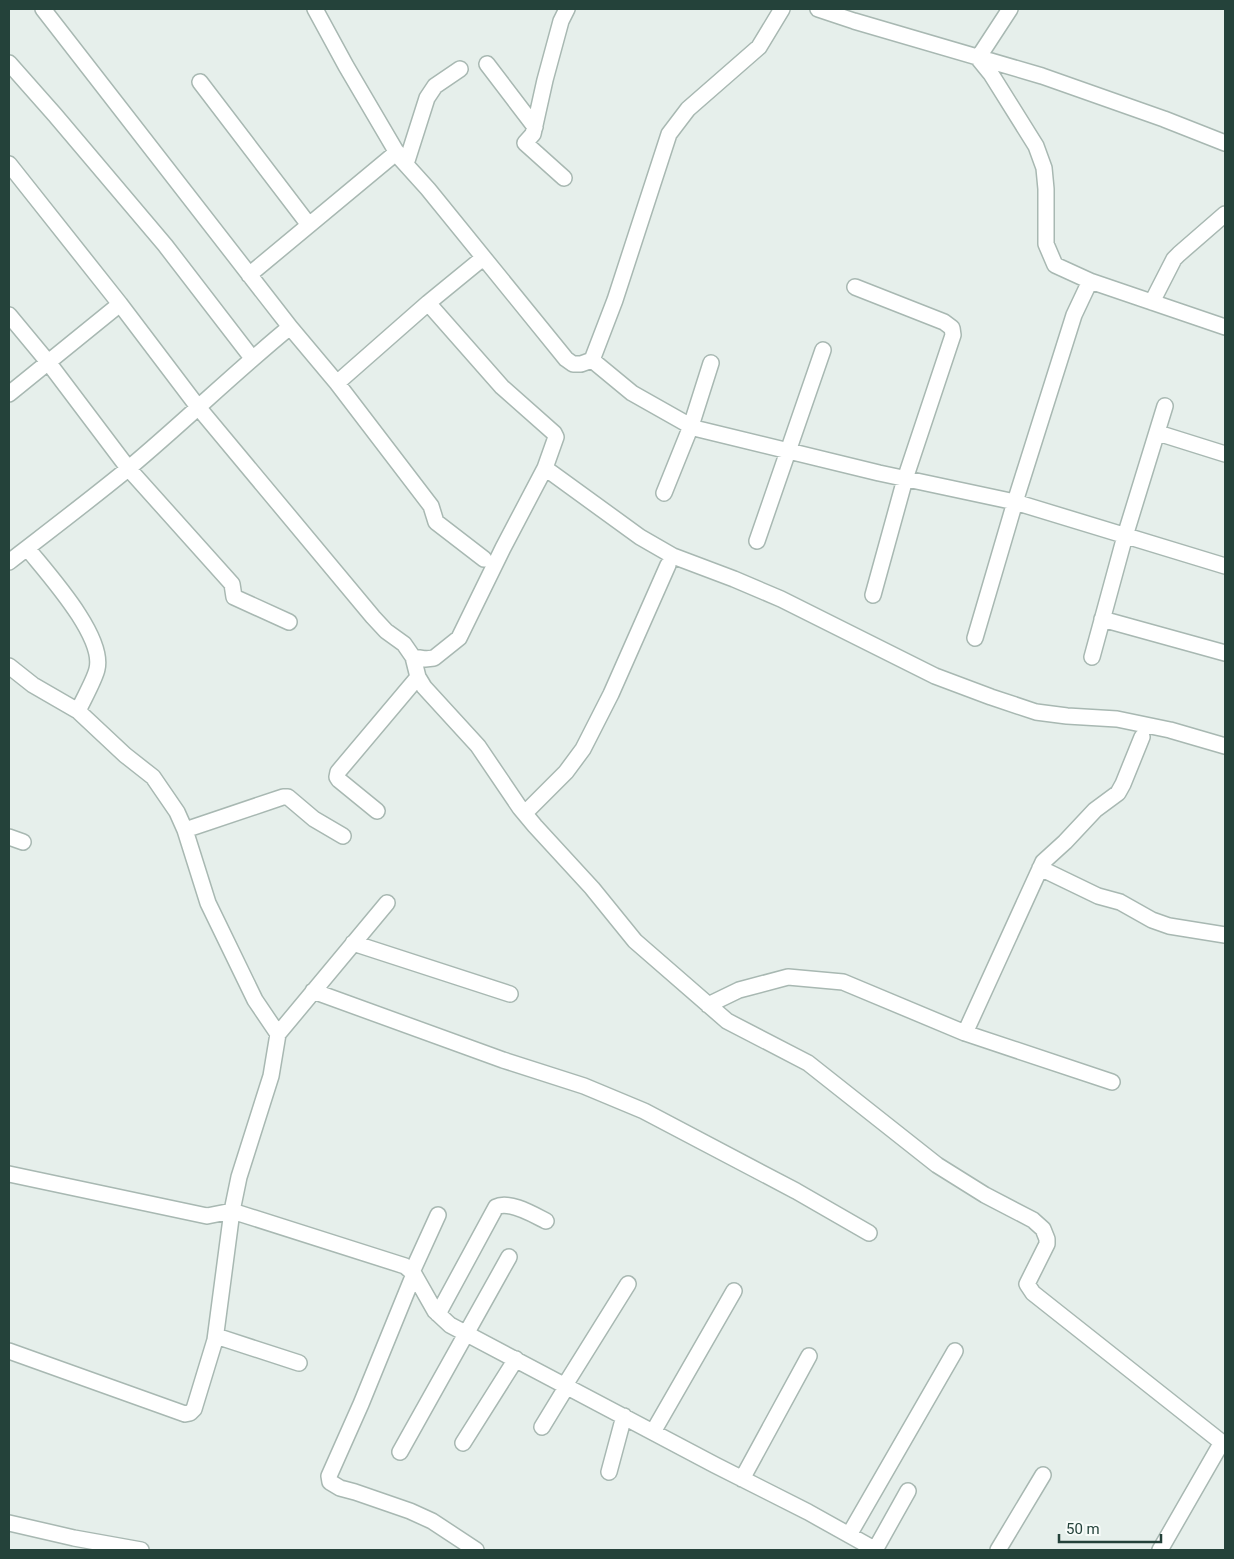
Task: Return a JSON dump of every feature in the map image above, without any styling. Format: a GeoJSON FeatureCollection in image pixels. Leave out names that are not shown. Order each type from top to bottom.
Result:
{"type":"FeatureCollection","features":[{"type":"Feature","properties":{"kind":"street"},"geometry":{"type":"LineString","coordinates":[[43,9],[249,275],[337,383],[431,506],[436,522],[484,559]]}},
{"type":"Feature","properties":{"kind":"street"},"geometry":{"type":"LineString","coordinates":[[315,9],[397,152],[566,359],[573,364],[581,364],[592,360],[615,300],[669,134],[688,110],[759,47],[782,9]]}},
{"type":"Feature","properties":{"kind":"street"},"geometry":{"type":"LineString","coordinates":[[564,178],[525,143],[533,134],[559,29],[567,9]]}},
{"type":"Feature","properties":{"kind":"street"},"geometry":{"type":"LineString","coordinates":[[818,9],[1042,76],[1145,112],[1225,143]]}},
{"type":"Feature","properties":{"kind":"street"},"geometry":{"type":"LineString","coordinates":[[978,58],[1010,9]]}},
{"type":"Feature","properties":{"kind":"street"},"geometry":{"type":"LineString","coordinates":[[978,58],[991,74],[1036,146],[1044,168],[1046,244],[1055,265],[1090,281],[1225,327]]}},
{"type":"Feature","properties":{"kind":"street"},"geometry":{"type":"LineString","coordinates":[[9,63],[164,245],[252,358]]}},
{"type":"Feature","properties":{"kind":"street"},"geometry":{"type":"LineString","coordinates":[[487,64],[535,127]]}},
{"type":"Feature","properties":{"kind":"street"},"geometry":{"type":"LineString","coordinates":[[406,164],[427,98],[435,86],[460,69]]}},
{"type":"Feature","properties":{"kind":"street"},"geometry":{"type":"LineString","coordinates":[[200,82],[309,225]]}},
{"type":"Feature","properties":{"kind":"street"},"geometry":{"type":"LineString","coordinates":[[249,275],[397,152]]}},
{"type":"Feature","properties":{"kind":"street"},"geometry":{"type":"LineString","coordinates":[[9,164],[120,304],[198,407],[373,617],[386,631],[404,644],[413,657],[418,677],[424,687],[478,746],[535,826],[592,888],[635,941],[727,1021],[808,1063],[937,1165],[985,1195],[1033,1220],[1043,1229],[1047,1238],[1047,1244],[1028,1284],[1033,1293],[1224,1444],[1160,1550]]}},
{"type":"Feature","properties":{"kind":"street"},"geometry":{"type":"LineString","coordinates":[[1152,302],[1174,259],[1225,214]]}},
{"type":"Feature","properties":{"kind":"street"},"geometry":{"type":"LineString","coordinates":[[337,383],[428,303],[483,258]]}},
{"type":"Feature","properties":{"kind":"street"},"geometry":{"type":"LineString","coordinates":[[975,638],[1015,502],[1074,315],[1090,281]]}},
{"type":"Feature","properties":{"kind":"street"},"geometry":{"type":"LineString","coordinates":[[855,287],[944,322],[952,328],[952,335],[905,479],[873,595]]}},
{"type":"Feature","properties":{"kind":"street"},"geometry":{"type":"LineString","coordinates":[[413,657],[434,658],[459,638],[545,468],[556,437],[554,433],[502,387],[428,303]]}},
{"type":"Feature","properties":{"kind":"street"},"geometry":{"type":"LineString","coordinates":[[9,394],[120,304]]}},
{"type":"Feature","properties":{"kind":"street"},"geometry":{"type":"LineString","coordinates":[[9,315],[48,362],[128,468],[232,584],[234,597],[289,622]]}},
{"type":"Feature","properties":{"kind":"street"},"geometry":{"type":"LineString","coordinates":[[9,562],[128,468],[252,358],[290,327]]}},
{"type":"Feature","properties":{"kind":"street"},"geometry":{"type":"LineString","coordinates":[[757,541],[822,350]]}},
{"type":"Feature","properties":{"kind":"street"},"geometry":{"type":"LineString","coordinates":[[592,360],[632,393],[691,426],[905,479],[1015,502],[1225,566]]}},
{"type":"Feature","properties":{"kind":"street"},"geometry":{"type":"LineString","coordinates":[[664,493],[691,426],[711,363]]}},
{"type":"Feature","properties":{"kind":"street"},"geometry":{"type":"LineString","coordinates":[[1092,658],[1125,536],[1165,406]]}},
{"type":"Feature","properties":{"kind":"street"},"geometry":{"type":"LineString","coordinates":[[1158,433],[1225,454]]}},
{"type":"Feature","properties":{"kind":"street"},"geometry":{"type":"LineString","coordinates":[[545,468],[640,538],[673,556],[734,579],[781,600],[935,676],[1036,712],[1117,719],[1170,730],[1225,746]]}},
{"type":"Feature","properties":{"kind":"street"},"geometry":{"type":"LineString","coordinates":[[27,548],[82,618],[92,638],[98,657],[98,669],[78,711]]}},
{"type":"Feature","properties":{"kind":"street"},"geometry":{"type":"LineString","coordinates":[[525,813],[566,772],[583,749],[611,694],[668,565]]}},
{"type":"Feature","properties":{"kind":"street"},"geometry":{"type":"LineString","coordinates":[[1102,619],[1225,653]]}},
{"type":"Feature","properties":{"kind":"street"},"geometry":{"type":"LineString","coordinates":[[9,666],[33,685],[78,711],[125,755],[153,777],[177,812],[185,830],[208,902],[255,1000],[278,1034]]}},
{"type":"Feature","properties":{"kind":"street"},"geometry":{"type":"LineString","coordinates":[[377,811],[339,780],[337,777],[338,772],[418,677]]}},
{"type":"Feature","properties":{"kind":"street"},"geometry":{"type":"LineString","coordinates":[[965,1032],[1040,868],[1095,810],[1118,793],[1142,737]]}},
{"type":"Feature","properties":{"kind":"street"},"geometry":{"type":"LineString","coordinates":[[185,830],[283,797],[288,797],[314,819],[343,836]]}},
{"type":"Feature","properties":{"kind":"street"},"geometry":{"type":"LineString","coordinates":[[1040,868],[1098,896],[1120,902],[1152,920],[1169,926],[1225,935]]}},
{"type":"Feature","properties":{"kind":"street"},"geometry":{"type":"LineString","coordinates":[[9,1350],[185,1414],[190,1413],[194,1409],[216,1336],[232,1211],[239,1177],[271,1076],[278,1034],[387,903]]}},
{"type":"Feature","properties":{"kind":"street"},"geometry":{"type":"LineString","coordinates":[[353,943],[510,994]]}},
{"type":"Feature","properties":{"kind":"street"},"geometry":{"type":"LineString","coordinates":[[708,1005],[738,990],[788,978],[843,982],[965,1032],[1112,1082]]}},
{"type":"Feature","properties":{"kind":"street"},"geometry":{"type":"LineString","coordinates":[[313,991],[503,1060],[584,1086],[644,1111],[796,1191],[869,1233]]}},
{"type":"Feature","properties":{"kind":"street"},"geometry":{"type":"LineString","coordinates":[[9,1174],[207,1216],[232,1211],[405,1266],[413,1273],[435,1311],[450,1325],[808,1512],[875,1550],[908,1492]]}},
{"type":"Feature","properties":{"kind":"street"},"geometry":{"type":"LineString","coordinates":[[438,1314],[496,1208],[502,1204],[508,1205],[546,1221]]}},
{"type":"Feature","properties":{"kind":"street"},"geometry":{"type":"LineString","coordinates":[[438,1215],[361,1404],[329,1476],[330,1482],[340,1488],[410,1510],[432,1521],[476,1550]]}},
{"type":"Feature","properties":{"kind":"street"},"geometry":{"type":"LineString","coordinates":[[400,1452],[509,1257]]}},
{"type":"Feature","properties":{"kind":"street"},"geometry":{"type":"LineString","coordinates":[[542,1427],[628,1284]]}},
{"type":"Feature","properties":{"kind":"street"},"geometry":{"type":"LineString","coordinates":[[653,1432],[734,1291]]}},
{"type":"Feature","properties":{"kind":"street"},"geometry":{"type":"LineString","coordinates":[[216,1336],[299,1363]]}},
{"type":"Feature","properties":{"kind":"street"},"geometry":{"type":"LineString","coordinates":[[849,1536],[955,1351]]}},
{"type":"Feature","properties":{"kind":"street"},"geometry":{"type":"LineString","coordinates":[[742,1479],[809,1356]]}},
{"type":"Feature","properties":{"kind":"street"},"geometry":{"type":"LineString","coordinates":[[463,1443],[516,1359]]}},
{"type":"Feature","properties":{"kind":"street"},"geometry":{"type":"LineString","coordinates":[[609,1472],[624,1416]]}},
{"type":"Feature","properties":{"kind":"street"},"geometry":{"type":"LineString","coordinates":[[998,1550],[1043,1475]]}},
{"type":"Feature","properties":{"kind":"street"},"geometry":{"type":"LineString","coordinates":[[9,1523],[74,1538],[142,1550]]}}]}
